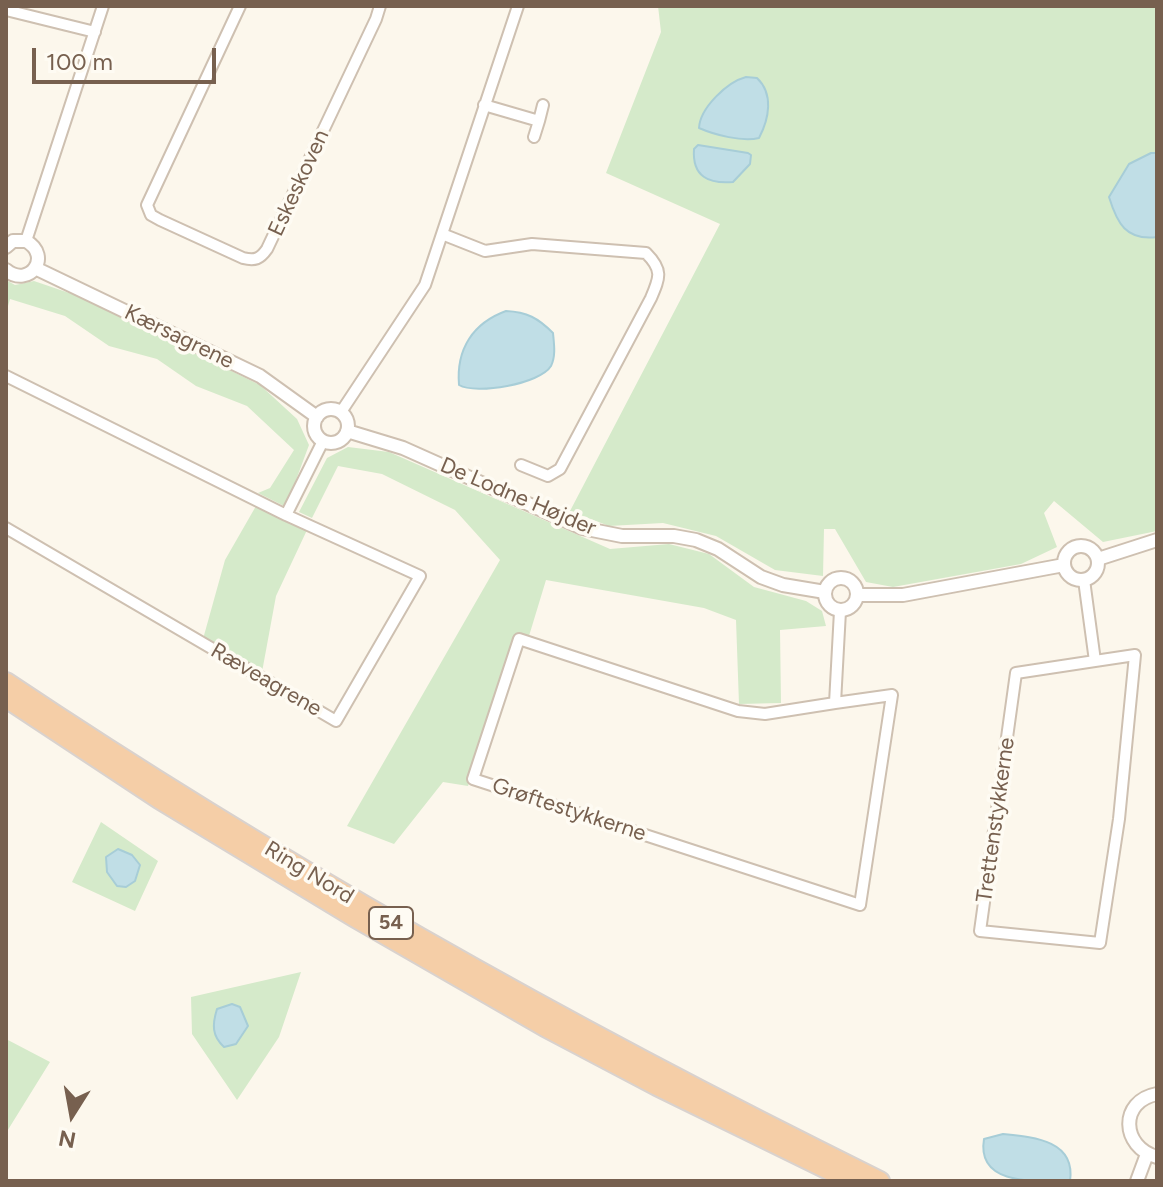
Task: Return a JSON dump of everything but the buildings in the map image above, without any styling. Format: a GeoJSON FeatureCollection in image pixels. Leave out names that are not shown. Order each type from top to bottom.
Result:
{"type":"FeatureCollection","features":[{"type":"Feature","properties":{"kind":"highway","name":"Ring Nord"},"geometry":{"type":"LineString","coordinates":[[6,682],[167,787],[459,963],[567,1022],[880,1181]]}},
{"type":"Feature","properties":{"kind":"highway","name":"54"},"geometry":{"type":"LineString","coordinates":[[6,698],[159,799],[545,1027],[851,1181]]}},
{"type":"Feature","properties":{"kind":"street"},"geometry":{"type":"LineString","coordinates":[[26,241],[103,6]]}},
{"type":"Feature","properties":{"kind":"street","name":"Eskeskoven"},"geometry":{"type":"LineString","coordinates":[[240,6],[147,205],[151,215],[160,220],[243,258],[254,260],[262,257],[267,249],[380,6]]}},
{"type":"Feature","properties":{"kind":"street"},"geometry":{"type":"LineString","coordinates":[[341,412],[425,285],[518,6]]}},
{"type":"Feature","properties":{"kind":"street"},"geometry":{"type":"LineString","coordinates":[[6,10],[95,32]]}},
{"type":"Feature","properties":{"kind":"street"},"geometry":{"type":"LineString","coordinates":[[484,105],[539,121]]}},
{"type":"Feature","properties":{"kind":"street"},"geometry":{"type":"LineString","coordinates":[[534,137],[543,105]]}},
{"type":"Feature","properties":{"kind":"street"},"geometry":{"type":"LineString","coordinates":[[442,234],[485,251],[532,244],[646,253],[656,263],[659,279],[651,298],[560,469],[548,476],[521,465]]}},
{"type":"Feature","properties":{"kind":"street"},"geometry":{"type":"LineString","coordinates":[[6,247],[13,241],[26,241],[36,249],[38,261],[35,268],[22,276],[6,270]]}},
{"type":"Feature","properties":{"kind":"street","name":"Kærsagrene"},"geometry":{"type":"LineString","coordinates":[[35,268],[260,376],[317,417]]}},
{"type":"Feature","properties":{"kind":"street","name":"Ræveagrene"},"geometry":{"type":"LineString","coordinates":[[6,376],[286,515],[420,576],[336,721],[6,528]]}},
{"type":"Feature","properties":{"kind":"street"},"geometry":{"type":"LineString","coordinates":[[331,409],[341,412],[347,420],[347,431],[340,440],[323,441],[316,433],[317,417],[331,409]]}},
{"type":"Feature","properties":{"kind":"street","name":"De Lodne Højder"},"geometry":{"type":"LineString","coordinates":[[347,431],[403,448],[582,528],[622,536],[663,535],[696,540],[718,549],[761,577],[783,585],[825,592]]}},
{"type":"Feature","properties":{"kind":"street"},"geometry":{"type":"LineString","coordinates":[[286,515],[323,441]]}},
{"type":"Feature","properties":{"kind":"street"},"geometry":{"type":"LineString","coordinates":[[1098,559],[1157,540]]}},
{"type":"Feature","properties":{"kind":"street"},"geometry":{"type":"LineString","coordinates":[[1080,546],[1091,549],[1098,559],[1097,570],[1084,580],[1069,575],[1064,565],[1069,550],[1080,546]]}},
{"type":"Feature","properties":{"kind":"street"},"geometry":{"type":"LineString","coordinates":[[858,595],[903,595],[1064,565]]}},
{"type":"Feature","properties":{"kind":"street"},"geometry":{"type":"LineString","coordinates":[[844,578],[852,582],[858,595],[854,605],[840,611],[827,603],[825,592],[829,583],[844,578]]}},
{"type":"Feature","properties":{"kind":"street"},"geometry":{"type":"LineString","coordinates":[[1084,580],[1095,661]]}},
{"type":"Feature","properties":{"kind":"street"},"geometry":{"type":"LineString","coordinates":[[835,703],[840,611]]}},
{"type":"Feature","properties":{"kind":"street","name":"Grøftestykkerne"},"geometry":{"type":"LineString","coordinates":[[519,639],[738,711],[765,714],[835,703],[892,695],[860,905],[473,779],[519,639]]}},
{"type":"Feature","properties":{"kind":"street","name":"Trettenstykkerne"},"geometry":{"type":"LineString","coordinates":[[1135,655],[1119,819],[1100,943],[980,931],[1016,673],[1095,661],[1135,655]]}},
{"type":"Feature","properties":{"kind":"street"},"geometry":{"type":"LineString","coordinates":[[1137,1181],[1152,1156],[1132,1139],[1130,1118],[1142,1100],[1157,1094]]}},
{"type":"Feature","properties":{"kind":"green space"},"geometry":{"type":"Polygon","coordinates":[[[658,6],[1157,6],[1157,531],[1103,542],[1054,501],[1044,513],[1057,547],[1021,564],[893,587],[866,582],[835,529],[824,529],[823,576],[775,570],[716,536],[663,523],[609,526],[570,511],[720,224],[606,173],[661,32],[658,6]]]}},
{"type":"Feature","properties":{"kind":"green space"},"geometry":{"type":"Polygon","coordinates":[[[6,280],[15,285],[34,281],[78,296],[260,385],[297,419],[309,445],[286,507],[258,493],[270,488],[294,450],[247,406],[196,386],[157,359],[109,346],[65,316],[10,299],[6,313],[6,280]]]}},
{"type":"Feature","properties":{"kind":"green space"},"geometry":{"type":"Polygon","coordinates":[[[348,447],[389,452],[610,549],[669,544],[709,554],[754,587],[806,601],[822,611],[826,626],[780,630],[781,703],[739,704],[736,620],[704,608],[546,580],[529,636],[516,634],[468,786],[443,782],[394,844],[347,826],[500,560],[455,510],[382,474],[338,466],[312,518],[299,512],[327,458],[348,447]]]}},
{"type":"Feature","properties":{"kind":"green space"},"geometry":{"type":"Polygon","coordinates":[[[256,506],[307,530],[276,596],[262,672],[203,639],[225,560],[256,506]]]}},
{"type":"Feature","properties":{"kind":"green space"},"geometry":{"type":"Polygon","coordinates":[[[101,822],[158,861],[135,911],[72,882],[101,822]]]}},
{"type":"Feature","properties":{"kind":"green space"},"geometry":{"type":"Polygon","coordinates":[[[301,972],[279,1037],[237,1100],[192,1034],[191,997],[301,972]]]}},
{"type":"Feature","properties":{"kind":"green space"},"geometry":{"type":"Polygon","coordinates":[[[6,1039],[50,1062],[6,1133],[6,1039]]]}},
{"type":"Feature","properties":{"kind":"water"},"geometry":{"type":"Polygon","coordinates":[[[746,77],[757,78],[768,99],[767,115],[759,138],[729,137],[699,128],[709,104],[731,84],[746,77]]]}},
{"type":"Feature","properties":{"kind":"water"},"geometry":{"type":"Polygon","coordinates":[[[698,145],[748,153],[751,155],[750,164],[733,182],[710,180],[696,166],[694,149],[698,145]]]}},
{"type":"Feature","properties":{"kind":"water"},"geometry":{"type":"Polygon","coordinates":[[[1157,153],[1157,237],[1138,236],[1124,228],[1109,197],[1129,164],[1157,153]]]}},
{"type":"Feature","properties":{"kind":"water"},"geometry":{"type":"Polygon","coordinates":[[[506,311],[532,317],[553,333],[551,366],[522,383],[479,389],[459,385],[460,360],[469,339],[484,323],[506,311]]]}},
{"type":"Feature","properties":{"kind":"water"},"geometry":{"type":"Polygon","coordinates":[[[118,849],[132,855],[140,865],[135,881],[126,887],[117,886],[107,872],[106,857],[118,849]]]}},
{"type":"Feature","properties":{"kind":"water"},"geometry":{"type":"Polygon","coordinates":[[[232,1004],[240,1007],[248,1026],[236,1044],[224,1047],[215,1034],[214,1020],[217,1009],[232,1004]]]}},
{"type":"Feature","properties":{"kind":"water"},"geometry":{"type":"Polygon","coordinates":[[[1003,1134],[1039,1139],[1059,1149],[1070,1167],[1070,1181],[1027,1180],[999,1173],[990,1166],[984,1155],[984,1139],[1003,1134]]]}}]}
